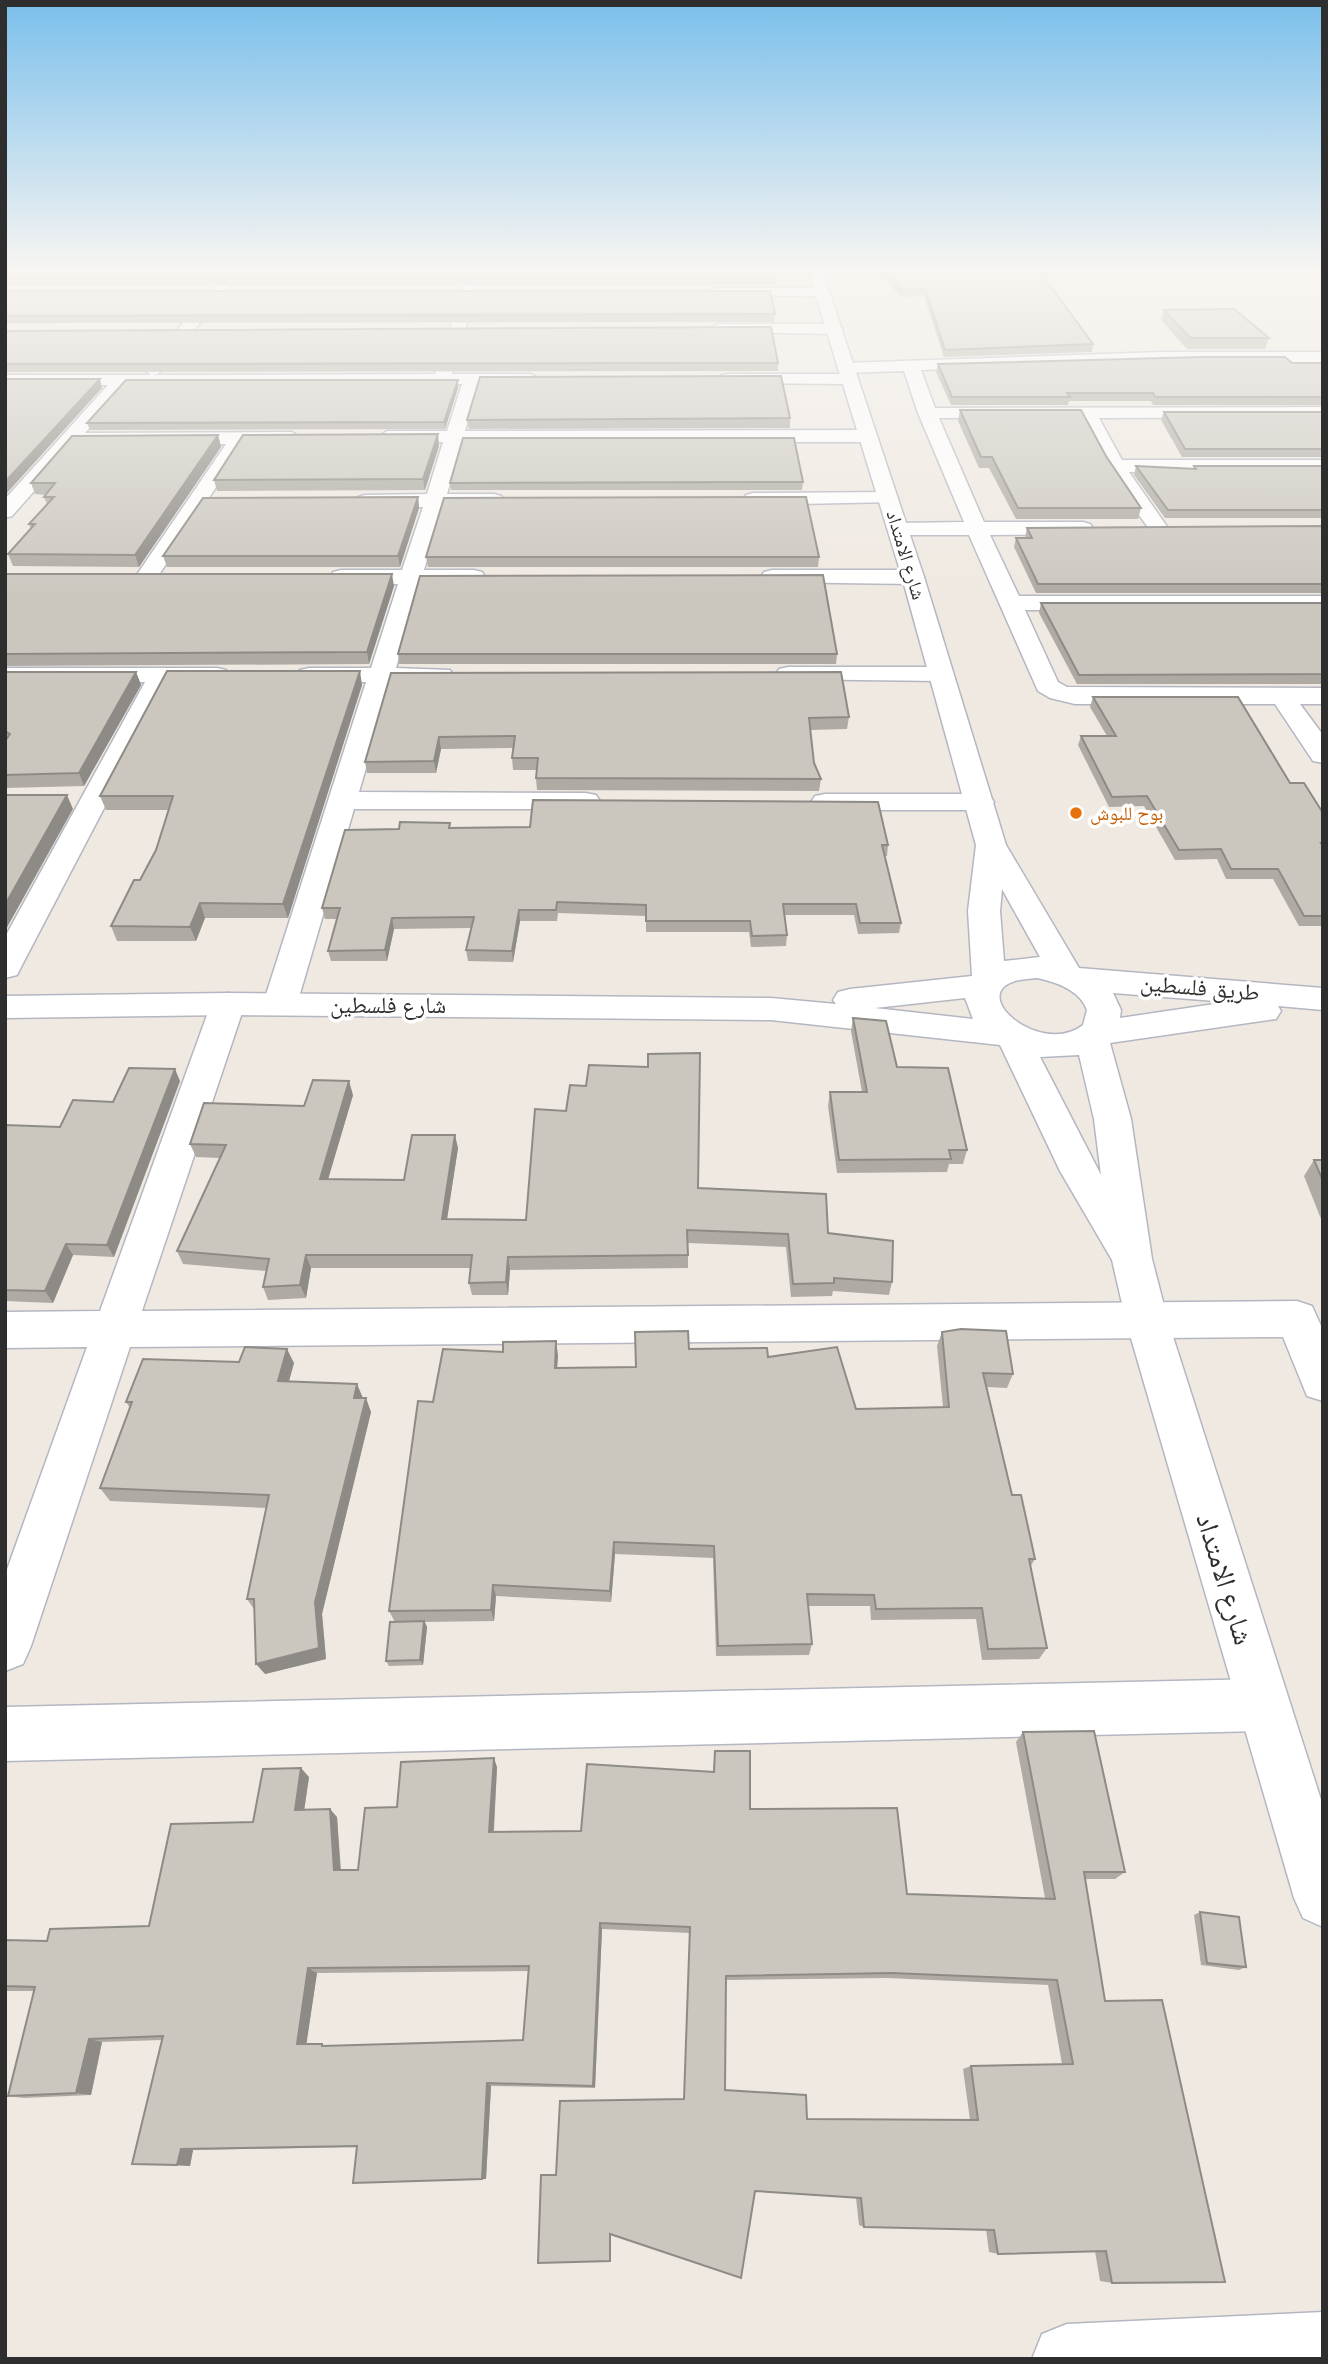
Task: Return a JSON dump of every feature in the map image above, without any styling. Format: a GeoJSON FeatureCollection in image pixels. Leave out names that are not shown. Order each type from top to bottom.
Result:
{"type":"FeatureCollection","features":[{"type":"Feature","properties":{"kind":"street"},"geometry":{"type":"LineString","coordinates":[[709,379],[755,377]]}},
{"type":"Feature","properties":{"kind":"street","name":"شارع الامتداد"},"geometry":{"type":"LineString","coordinates":[[848,377],[913,577],[980,802],[990,845],[984,911],[988,983]]}},
{"type":"Feature","properties":{"kind":"street"},"geometry":{"type":"LineString","coordinates":[[915,377],[975,528],[1012,603],[1047,686],[1059,693],[1075,696],[1323,696]]}},
{"type":"Feature","properties":{"kind":"street"},"geometry":{"type":"LineString","coordinates":[[280,1004],[472,379]]}},
{"type":"Feature","properties":{"kind":"street"},"geometry":{"type":"LineString","coordinates":[[5,380],[542,379]]}},
{"type":"Feature","properties":{"kind":"street"},"geometry":{"type":"LineString","coordinates":[[8,507],[122,380]]}},
{"type":"Feature","properties":{"kind":"street"},"geometry":{"type":"LineString","coordinates":[[1191,394],[1206,412]]}},
{"type":"Feature","properties":{"kind":"street"},"geometry":{"type":"LineString","coordinates":[[1087,412],[1115,466],[1158,528]]}},
{"type":"Feature","properties":{"kind":"street"},"geometry":{"type":"LineString","coordinates":[[927,413],[1323,412]]}},
{"type":"Feature","properties":{"kind":"street"},"geometry":{"type":"LineString","coordinates":[[374,437],[868,436]]}},
{"type":"Feature","properties":{"kind":"street"},"geometry":{"type":"LineString","coordinates":[[147,576],[239,438]]}},
{"type":"Feature","properties":{"kind":"street"},"geometry":{"type":"LineString","coordinates":[[70,439],[306,438]]}},
{"type":"Feature","properties":{"kind":"street"},"geometry":{"type":"LineString","coordinates":[[1115,466],[1323,466]]}},
{"type":"Feature","properties":{"kind":"street"},"geometry":{"type":"LineString","coordinates":[[737,499],[888,498]]}},
{"type":"Feature","properties":{"kind":"street"},"geometry":{"type":"LineString","coordinates":[[196,500],[223,500]]}},
{"type":"Feature","properties":{"kind":"street"},"geometry":{"type":"LineString","coordinates":[[342,501],[517,500]]}},
{"type":"Feature","properties":{"kind":"street"},"geometry":{"type":"LineString","coordinates":[[898,529],[1106,528]]}},
{"type":"Feature","properties":{"kind":"street"},"geometry":{"type":"LineString","coordinates":[[1132,528],[1184,528]]}},
{"type":"Feature","properties":{"kind":"street"},"geometry":{"type":"LineString","coordinates":[[121,576],[175,576]]}},
{"type":"Feature","properties":{"kind":"street"},"geometry":{"type":"LineString","coordinates":[[314,577],[495,577]]}},
{"type":"Feature","properties":{"kind":"street"},"geometry":{"type":"LineString","coordinates":[[746,577],[913,577]]}},
{"type":"Feature","properties":{"kind":"street"},"geometry":{"type":"LineString","coordinates":[[1012,603],[1323,603]]}},
{"type":"Feature","properties":{"kind":"street"},"geometry":{"type":"LineString","coordinates":[[758,674],[940,674]]}},
{"type":"Feature","properties":{"kind":"street"},"geometry":{"type":"LineString","coordinates":[[5,675],[244,675]]}},
{"type":"Feature","properties":{"kind":"street"},"geometry":{"type":"LineString","coordinates":[[5,967],[81,797],[161,675]]}},
{"type":"Feature","properties":{"kind":"street"},"geometry":{"type":"LineString","coordinates":[[285,675],[465,675]]}},
{"type":"Feature","properties":{"kind":"street"},"geometry":{"type":"LineString","coordinates":[[1283,697],[1323,755]]}},
{"type":"Feature","properties":{"kind":"street"},"geometry":{"type":"LineString","coordinates":[[343,800],[606,801]]}},
{"type":"Feature","properties":{"kind":"street"},"geometry":{"type":"LineString","coordinates":[[800,802],[980,802]]}},
{"type":"Feature","properties":{"kind":"street","name":"شارع الامتداد"},"geometry":{"type":"LineString","coordinates":[[990,845],[1071,976]]}},
{"type":"Feature","properties":{"kind":"street"},"geometry":{"type":"LineString","coordinates":[[1094,1035],[1102,1025],[1102,1006],[1097,996],[1071,976],[1052,969],[1023,967],[998,974],[988,983],[981,1004],[986,1015],[1009,1036],[1055,1047],[1069,1046],[1094,1035],[1214,1016],[1323,1006]]}},
{"type":"Feature","properties":{"kind":"street","name":"طريق فلسطين"},"geometry":{"type":"LineString","coordinates":[[1071,976],[1323,999]]}},
{"type":"Feature","properties":{"kind":"street","name":"شارع فلسطين"},"geometry":{"type":"LineString","coordinates":[[771,1009],[988,983]]}},
{"type":"Feature","properties":{"kind":"street"},"geometry":{"type":"LineString","coordinates":[[5,1646],[228,1004]]}},
{"type":"Feature","properties":{"kind":"street","name":"شارع فلسطين"},"geometry":{"type":"LineString","coordinates":[[5,1007],[280,1004],[771,1009],[1009,1036]]}},
{"type":"Feature","properties":{"kind":"street","name":"شارع الامتداد"},"geometry":{"type":"LineString","coordinates":[[1094,1035],[1110,1103],[1132,1258],[1147,1321],[1323,1898]]}},
{"type":"Feature","properties":{"kind":"street","name":"شارع الامتداد"},"geometry":{"type":"LineString","coordinates":[[1009,1036],[1079,1171],[1132,1258]]}},
{"type":"Feature","properties":{"kind":"street"},"geometry":{"type":"LineString","coordinates":[[5,1330],[1310,1319],[1323,1382]]}},
{"type":"Feature","properties":{"kind":"street"},"geometry":{"type":"LineString","coordinates":[[5,1734],[1262,1705]]}},
{"type":"Feature","properties":{"kind":"street"},"geometry":{"type":"LineString","coordinates":[[1067,2359],[1323,2347]]}},
{"type":"Feature","properties":{"kind":"building"},"geometry":{"type":"Polygon","coordinates":[[[480,377],[781,377],[790,418],[467,420],[480,377]]]}},
{"type":"Feature","properties":{"kind":"building"},"geometry":{"type":"Polygon","coordinates":[[[944,377],[1323,377],[1323,397],[1155,397],[1153,393],[1067,393],[1070,397],[952,397],[944,377]]]}},
{"type":"Feature","properties":{"kind":"building"},"geometry":{"type":"Polygon","coordinates":[[[5,379],[100,379],[5,482],[5,379]]]}},
{"type":"Feature","properties":{"kind":"building"},"geometry":{"type":"Polygon","coordinates":[[[126,380],[458,380],[444,422],[87,423],[126,380]]]}},
{"type":"Feature","properties":{"kind":"building"},"geometry":{"type":"Polygon","coordinates":[[[960,410],[1081,410],[1106,456],[1141,508],[1018,508],[992,457],[981,457],[960,410]]]}},
{"type":"Feature","properties":{"kind":"building"},"geometry":{"type":"Polygon","coordinates":[[[1164,412],[1323,412],[1323,449],[1185,449],[1164,412]]]}},
{"type":"Feature","properties":{"kind":"building"},"geometry":{"type":"Polygon","coordinates":[[[438,434],[423,479],[214,480],[243,435],[438,434]]]}},
{"type":"Feature","properties":{"kind":"building"},"geometry":{"type":"Polygon","coordinates":[[[218,435],[135,555],[8,554],[35,524],[29,524],[54,497],[44,497],[55,483],[31,483],[72,436],[218,435]]]}},
{"type":"Feature","properties":{"kind":"building"},"geometry":{"type":"Polygon","coordinates":[[[463,438],[794,438],[803,482],[450,483],[463,438]]]}},
{"type":"Feature","properties":{"kind":"building"},"geometry":{"type":"Polygon","coordinates":[[[1136,466],[1196,469],[1194,466],[1323,466],[1323,510],[1168,510],[1136,466]]]}},
{"type":"Feature","properties":{"kind":"building"},"geometry":{"type":"Polygon","coordinates":[[[418,497],[398,556],[163,556],[203,498],[418,497]]]}},
{"type":"Feature","properties":{"kind":"building"},"geometry":{"type":"Polygon","coordinates":[[[806,497],[819,557],[426,557],[444,498],[806,497]]]}},
{"type":"Feature","properties":{"kind":"building"},"geometry":{"type":"Polygon","coordinates":[[[1323,526],[1323,584],[1038,584],[1016,538],[1032,538],[1027,528],[1323,526]]]}},
{"type":"Feature","properties":{"kind":"building"},"geometry":{"type":"Polygon","coordinates":[[[5,574],[392,574],[367,652],[5,654],[5,574]]]}},
{"type":"Feature","properties":{"kind":"building"},"geometry":{"type":"Polygon","coordinates":[[[823,575],[837,654],[398,654],[420,576],[823,575]]]}},
{"type":"Feature","properties":{"kind":"building"},"geometry":{"type":"Polygon","coordinates":[[[1041,603],[1323,603],[1323,674],[1079,675],[1041,603]]]}},
{"type":"Feature","properties":{"kind":"building"},"geometry":{"type":"Polygon","coordinates":[[[167,671],[360,671],[283,904],[200,903],[190,927],[111,926],[134,880],[140,880],[156,850],[173,796],[100,796],[167,671]]]}},
{"type":"Feature","properties":{"kind":"building"},"geometry":{"type":"Polygon","coordinates":[[[5,672],[136,672],[79,773],[5,775],[5,741],[10,734],[5,731],[5,672]]]}},
{"type":"Feature","properties":{"kind":"building"},"geometry":{"type":"Polygon","coordinates":[[[841,672],[849,717],[809,718],[814,763],[821,779],[536,778],[538,758],[512,758],[515,736],[439,737],[434,761],[365,762],[391,673],[841,672]]]}},
{"type":"Feature","properties":{"kind":"building"},"geometry":{"type":"Polygon","coordinates":[[[1093,697],[1238,697],[1290,783],[1304,783],[1323,813],[1323,916],[1304,916],[1278,869],[1231,869],[1221,849],[1179,850],[1147,796],[1112,797],[1081,736],[1116,736],[1093,697]]]}},
{"type":"Feature","properties":{"kind":"building"},"geometry":{"type":"Polygon","coordinates":[[[5,795],[67,795],[5,905],[5,795]]]}},
{"type":"Feature","properties":{"kind":"building"},"geometry":{"type":"Polygon","coordinates":[[[533,800],[878,802],[888,845],[882,845],[901,923],[860,923],[856,904],[783,904],[787,935],[752,936],[750,921],[646,921],[646,905],[557,902],[556,910],[519,910],[512,951],[466,950],[474,917],[392,918],[385,950],[328,951],[340,908],[322,908],[345,830],[399,829],[400,822],[450,823],[449,828],[530,827],[533,800]]]}},
{"type":"Feature","properties":{"kind":"building"},"geometry":{"type":"Polygon","coordinates":[[[853,1018],[886,1021],[897,1067],[948,1068],[967,1150],[949,1150],[951,1159],[839,1160],[830,1092],[867,1092],[853,1018]]]}},
{"type":"Feature","properties":{"kind":"building"},"geometry":{"type":"Polygon","coordinates":[[[700,1053],[698,1188],[826,1194],[828,1233],[893,1241],[892,1282],[834,1278],[834,1283],[793,1284],[788,1234],[687,1230],[688,1255],[508,1257],[506,1282],[469,1283],[472,1255],[306,1255],[300,1285],[263,1287],[269,1259],[177,1251],[226,1145],[190,1144],[204,1103],[304,1106],[313,1080],[349,1081],[320,1179],[404,1180],[412,1135],[455,1135],[442,1219],[526,1220],[535,1109],[566,1111],[570,1085],[586,1086],[589,1065],[648,1067],[648,1054],[700,1053]]]}},
{"type":"Feature","properties":{"kind":"building"},"geometry":{"type":"Polygon","coordinates":[[[129,1068],[175,1069],[107,1245],[66,1244],[45,1291],[5,1290],[5,1125],[60,1127],[73,1100],[113,1102],[129,1068]]]}},
{"type":"Feature","properties":{"kind":"building"},"geometry":{"type":"Polygon","coordinates":[[[1314,1160],[1323,1160],[1323,1181],[1314,1160]]]}},
{"type":"Feature","properties":{"kind":"building"},"geometry":{"type":"Polygon","coordinates":[[[961,1329],[1006,1331],[1013,1374],[983,1373],[1012,1495],[1021,1495],[1035,1559],[1029,1559],[1047,1648],[988,1649],[982,1608],[876,1609],[874,1595],[807,1594],[812,1644],[718,1646],[714,1546],[614,1542],[610,1591],[493,1585],[491,1610],[389,1611],[418,1401],[433,1402],[443,1349],[503,1352],[503,1342],[556,1341],[555,1368],[636,1367],[635,1332],[688,1331],[689,1349],[767,1348],[768,1357],[837,1347],[856,1409],[949,1407],[942,1332],[961,1329]]]}},
{"type":"Feature","properties":{"kind":"building"},"geometry":{"type":"Polygon","coordinates":[[[245,1347],[287,1349],[278,1381],[357,1384],[354,1398],[366,1398],[315,1602],[319,1648],[256,1664],[254,1599],[247,1599],[269,1495],[100,1488],[132,1402],[126,1402],[143,1359],[239,1362],[245,1347]]]}},
{"type":"Feature","properties":{"kind":"building"},"geometry":{"type":"Polygon","coordinates":[[[424,1621],[420,1660],[386,1661],[390,1622],[424,1621]]]}},
{"type":"Feature","properties":{"kind":"building"},"geometry":{"type":"Polygon","coordinates":[[[1094,1731],[1125,1872],[1084,1872],[1105,2001],[1162,2000],[1225,2282],[1112,2283],[1106,2251],[998,2254],[994,2230],[864,2227],[861,2198],[755,2191],[741,2278],[610,2234],[610,2261],[538,2263],[541,2175],[556,2175],[560,2101],[684,2099],[690,1927],[600,1923],[593,2086],[487,2083],[482,2179],[353,2183],[357,2146],[181,2149],[177,2165],[132,2164],[163,2036],[89,2039],[76,2093],[8,2096],[35,1987],[5,1986],[5,1940],[47,1941],[50,1929],[149,1926],[171,1824],[253,1822],[263,1769],[301,1768],[295,1810],[330,1809],[334,1870],[358,1870],[365,1808],[397,1807],[401,1762],[494,1758],[489,1832],[581,1831],[587,1764],[714,1772],[715,1751],[750,1751],[750,1809],[897,1808],[907,1894],[1055,1899],[1023,1732],[1094,1731]],[[529,1966],[308,1968],[297,2044],[322,2046],[523,2040],[529,1966]],[[892,1973],[726,1976],[725,2090],[806,2095],[807,2119],[978,2120],[971,2066],[1073,2064],[1057,1980],[892,1973]]]}},
{"type":"Feature","properties":{"kind":"building"},"geometry":{"type":"Polygon","coordinates":[[[1200,1912],[1239,1917],[1246,1967],[1207,1963],[1200,1912]]]}},
{"type":"Feature","properties":{"kind":"place","name":"بوح للبوش"},"geometry":{"type":"Point","coordinates":[1076,813]}}]}
